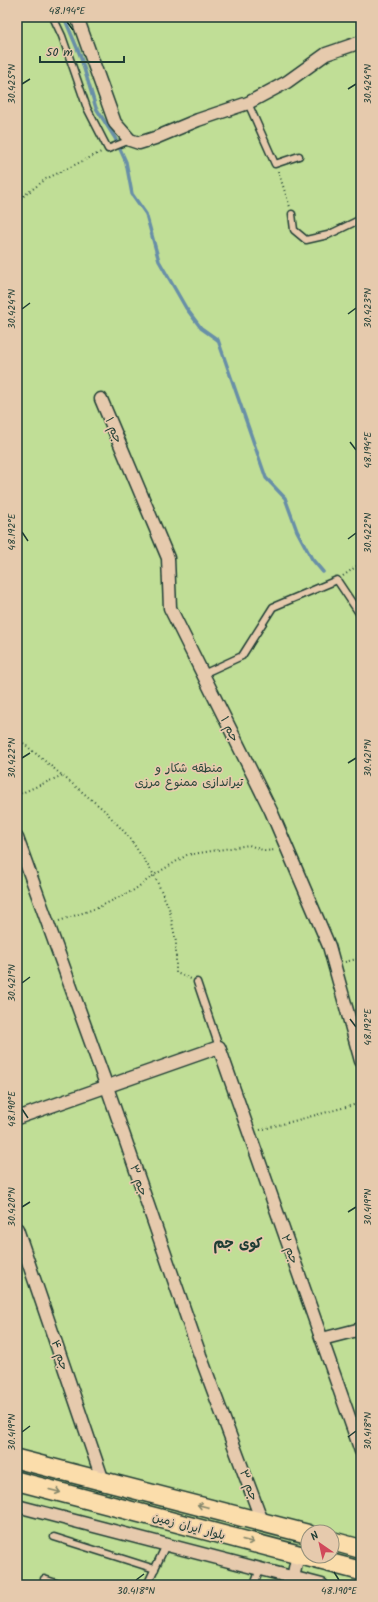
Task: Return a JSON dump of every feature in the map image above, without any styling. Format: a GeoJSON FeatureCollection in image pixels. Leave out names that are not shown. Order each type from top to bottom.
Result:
{"type":"FeatureCollection","features":[{"type":"Feature","properties":{"kind":"main road","name":"بلوار ایران زمین"},"geometry":{"type":"LineString","coordinates":[[17,1459],[300,1532]]}},
{"type":"Feature","properties":{"kind":"main road","name":"بلوار ایران زمین"},"geometry":{"type":"LineString","coordinates":[[17,1481],[361,1571]]}},
{"type":"Feature","properties":{"kind":"main road"},"geometry":{"type":"LineString","coordinates":[[340,1543],[361,1549]]}},
{"type":"Feature","properties":{"kind":"street"},"geometry":{"type":"LineString","coordinates":[[78,17],[115,124],[128,141],[139,142],[155,138],[198,120],[248,102],[287,82],[326,54],[361,42]]}},
{"type":"Feature","properties":{"kind":"street","name":"جم ۱"},"geometry":{"type":"LineString","coordinates":[[101,399],[168,558],[170,608],[271,812],[329,946],[361,1061]]}},
{"type":"Feature","properties":{"kind":"street","name":"جم ۳"},"geometry":{"type":"LineString","coordinates":[[17,838],[107,1087],[200,1356],[262,1521]]}},
{"type":"Feature","properties":{"kind":"street"},"geometry":{"type":"LineString","coordinates":[[17,1118],[219,1046]]}},
{"type":"Feature","properties":{"kind":"street","name":"جم ۲"},"geometry":{"type":"LineString","coordinates":[[219,1046],[361,1451]]}},
{"type":"Feature","properties":{"kind":"street","name":"جم ۴"},"geometry":{"type":"LineString","coordinates":[[17,1229],[103,1481]]}},
{"type":"Feature","properties":{"kind":"street"},"geometry":{"type":"LineString","coordinates":[[322,1339],[361,1329]]}},
{"type":"Feature","properties":{"kind":"street"},"geometry":{"type":"LineString","coordinates":[[17,1506],[314,1584]]}},
{"type":"Feature","properties":{"kind":"street"},"geometry":{"type":"LineString","coordinates":[[293,1578],[298,1554]]}},
{"type":"Feature","properties":{"kind":"lane"},"geometry":{"type":"LineString","coordinates":[[53,17],[62,36],[87,108],[111,148],[128,141]]}},
{"type":"Feature","properties":{"kind":"lane"},"geometry":{"type":"LineString","coordinates":[[248,102],[275,164],[299,156]]}},
{"type":"Feature","properties":{"kind":"lane"},"geometry":{"type":"LineString","coordinates":[[292,214],[294,230],[306,240],[328,235],[361,219]]}},
{"type":"Feature","properties":{"kind":"lane"},"geometry":{"type":"LineString","coordinates":[[203,674],[242,656],[273,607],[337,580],[361,616]]}},
{"type":"Feature","properties":{"kind":"lane"},"geometry":{"type":"LineString","coordinates":[[197,982],[219,1046]]}},
{"type":"Feature","properties":{"kind":"lane"},"geometry":{"type":"LineString","coordinates":[[54,1537],[155,1569]]}},
{"type":"Feature","properties":{"kind":"lane"},"geometry":{"type":"LineString","coordinates":[[147,1585],[166,1545]]}},
{"type":"Feature","properties":{"kind":"lane"},"geometry":{"type":"LineString","coordinates":[[254,1585],[260,1569]]}},
{"type":"Feature","properties":{"kind":"lane"},"geometry":{"type":"LineString","coordinates":[[44,1579],[62,1585]]}},
{"type":"Feature","properties":{"kind":"path"},"geometry":{"type":"LineString","coordinates":[[17,201],[46,179],[111,148]]}},
{"type":"Feature","properties":{"kind":"path"},"geometry":{"type":"LineString","coordinates":[[275,164],[292,214]]}},
{"type":"Feature","properties":{"kind":"path"},"geometry":{"type":"LineString","coordinates":[[337,580],[361,563]]}},
{"type":"Feature","properties":{"kind":"path"},"geometry":{"type":"LineString","coordinates":[[17,738],[104,810],[129,837],[154,875],[169,908],[176,942],[176,973],[197,982]]}},
{"type":"Feature","properties":{"kind":"path"},"geometry":{"type":"LineString","coordinates":[[17,795],[63,775]]}},
{"type":"Feature","properties":{"kind":"path"},"geometry":{"type":"LineString","coordinates":[[48,925],[97,908],[134,890],[154,875],[187,855],[249,844],[265,851],[287,849]]}},
{"type":"Feature","properties":{"kind":"path"},"geometry":{"type":"LineString","coordinates":[[334,965],[361,958]]}},
{"type":"Feature","properties":{"kind":"path"},"geometry":{"type":"LineString","coordinates":[[250,1133],[361,1103]]}},
{"type":"Feature","properties":{"kind":"green space","name":"منطقه شکار و تیراندازی ممنوع مرزی"},"geometry":{"type":"Polygon","coordinates":[[[17,17],[361,17],[361,1585],[17,1585],[17,17]]]}},
{"type":"Feature","properties":{"kind":"waterway"},"geometry":{"type":"LineString","coordinates":[[64,17],[80,55],[96,108],[115,138],[126,162],[132,194],[146,214],[159,261],[186,308],[201,328],[218,340],[266,478],[285,498],[297,531],[312,559],[323,572]]}},
{"type":"Feature","properties":{"kind":"district","name":"کوی جم"},"geometry":{"type":"Point","coordinates":[238,1243]}}]}
